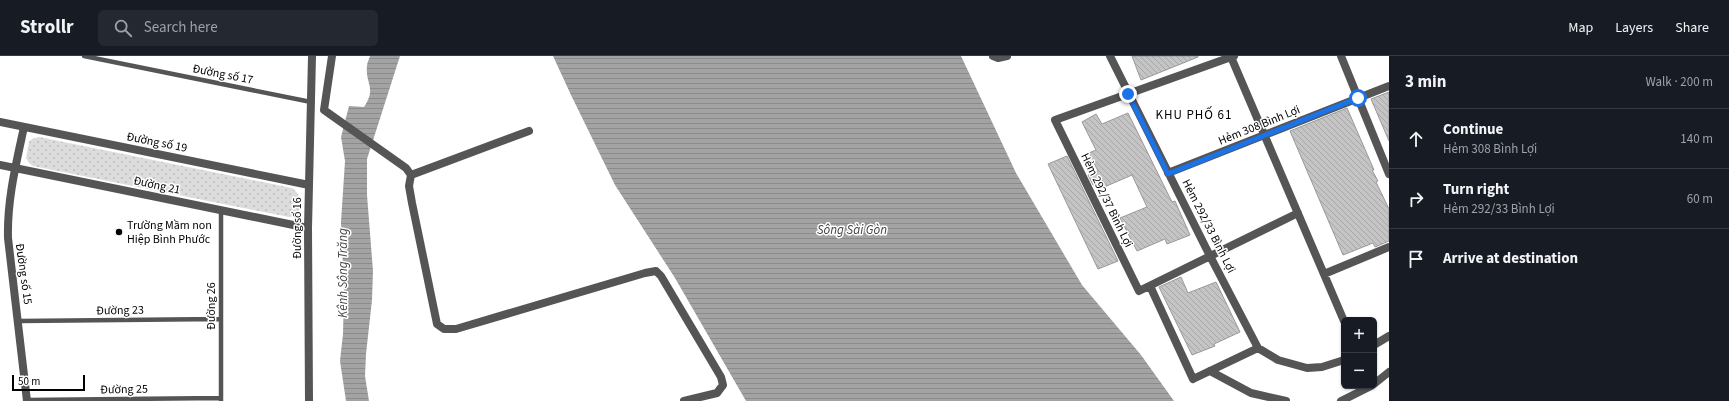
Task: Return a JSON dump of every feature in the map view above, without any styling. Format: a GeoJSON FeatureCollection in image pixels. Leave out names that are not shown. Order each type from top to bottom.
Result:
{"type":"FeatureCollection","features":[{"type":"Feature","properties":{"kind":"street","name":"Đường số 16"},"geometry":{"type":"LineString","coordinates":[[309,401],[308,228],[312,56]]}},
{"type":"Feature","properties":{"kind":"street"},"geometry":{"type":"LineString","coordinates":[[332,56],[324,110],[394,161],[406,168],[411,175],[409,186],[437,324],[444,329],[456,329],[656,271],[661,276],[709,356],[720,376],[723,385],[717,393],[684,401]]}},
{"type":"Feature","properties":{"kind":"street"},"geometry":{"type":"LineString","coordinates":[[993,56],[998,58],[1004,57]]}},
{"type":"Feature","properties":{"kind":"street","name":"Hẻm 292/33 Bình Lợi"},"geometry":{"type":"LineString","coordinates":[[1110,56],[1168,174],[1258,348]]}},
{"type":"Feature","properties":{"kind":"street"},"geometry":{"type":"LineString","coordinates":[[1341,56],[1389,174]]}},
{"type":"Feature","properties":{"kind":"street"},"geometry":{"type":"LineString","coordinates":[[1128,94],[1233,57],[1264,136],[1342,317]]}},
{"type":"Feature","properties":{"kind":"street","name":"Hẻm 308 Bình Lợi"},"geometry":{"type":"LineString","coordinates":[[1168,174],[1389,86]]}},
{"type":"Feature","properties":{"kind":"street","name":"Hẻm 292/37 Bình Lợi"},"geometry":{"type":"LineString","coordinates":[[1128,94],[1055,120],[1139,291],[1150,286]]}},
{"type":"Feature","properties":{"kind":"street","name":"Đường số 19"},"geometry":{"type":"LineString","coordinates":[[0,122],[309,185]]}},
{"type":"Feature","properties":{"kind":"street","name":"Đường số 15"},"geometry":{"type":"LineString","coordinates":[[24,127],[15,168],[4,238],[18,321],[27,401]]}},
{"type":"Feature","properties":{"kind":"street"},"geometry":{"type":"LineString","coordinates":[[411,175],[530,131]]}},
{"type":"Feature","properties":{"kind":"street","name":"Đường 21"},"geometry":{"type":"LineString","coordinates":[[0,165],[308,228]]}},
{"type":"Feature","properties":{"kind":"street"},"geometry":{"type":"LineString","coordinates":[[1298,213],[1150,286],[1193,379],[1258,348],[1278,360],[1307,368],[1322,367],[1341,361]]}},
{"type":"Feature","properties":{"kind":"street"},"geometry":{"type":"LineString","coordinates":[[1324,274],[1389,247]]}},
{"type":"Feature","properties":{"kind":"street"},"geometry":{"type":"LineString","coordinates":[[1377,343],[1389,336]]}},
{"type":"Feature","properties":{"kind":"street"},"geometry":{"type":"LineString","coordinates":[[1210,371],[1251,392],[1286,401]]}},
{"type":"Feature","properties":{"kind":"street"},"geometry":{"type":"LineString","coordinates":[[1377,382],[1389,372]]}},
{"type":"Feature","properties":{"kind":"street"},"geometry":{"type":"LineString","coordinates":[[1341,401],[1364,389]]}},
{"type":"Feature","properties":{"kind":"lane","name":"Đường số 17"},"geometry":{"type":"LineString","coordinates":[[84,56],[311,102]]}},
{"type":"Feature","properties":{"kind":"lane","name":"Đường 26"},"geometry":{"type":"LineString","coordinates":[[220,210],[221,400]]}},
{"type":"Feature","properties":{"kind":"lane","name":"Đường 23"},"geometry":{"type":"LineString","coordinates":[[18,321],[221,319]]}},
{"type":"Feature","properties":{"kind":"lane","name":"Đường 25"},"geometry":{"type":"LineString","coordinates":[[27,401],[221,400]]}},
{"type":"Feature","properties":{"kind":"shaded area"},"geometry":{"type":"Polygon","coordinates":[[[39,137],[292,188],[296,191],[300,200],[299,209],[297,213],[289,217],[33,166],[26,158],[29,142],[32,139],[39,137]]]}},
{"type":"Feature","properties":{"kind":"water"},"geometry":{"type":"Polygon","coordinates":[[[370,56],[400,56],[367,159],[367,195],[373,271],[372,300],[365,376],[369,401],[346,401],[340,361],[343,334],[344,292],[341,222],[345,161],[341,137],[349,106],[364,107],[368,101],[370,90],[367,66],[370,56]]]}},
{"type":"Feature","properties":{"kind":"water","name":"Sông Sài Gòn"},"geometry":{"type":"Polygon","coordinates":[[[553,56],[961,56],[1016,173],[1082,285],[1141,355],[1174,401],[746,401],[675,278],[615,185],[553,56]]]}},
{"type":"Feature","properties":{"kind":"building"},"geometry":{"type":"Polygon","coordinates":[[[1132,56],[1198,56],[1198,57],[1141,80],[1132,56]]]}},
{"type":"Feature","properties":{"kind":"building"},"geometry":{"type":"Polygon","coordinates":[[[1389,92],[1389,141],[1371,99],[1389,92]]]}},
{"type":"Feature","properties":{"kind":"building"},"geometry":{"type":"Polygon","coordinates":[[[1347,108],[1374,170],[1372,170],[1378,181],[1376,182],[1389,209],[1389,241],[1375,247],[1373,243],[1343,255],[1290,131],[1347,108]]]}},
{"type":"Feature","properties":{"kind":"building"},"geometry":{"type":"Polygon","coordinates":[[[1128,113],[1172,202],[1175,201],[1190,235],[1167,244],[1165,239],[1137,251],[1120,218],[1147,207],[1132,175],[1102,188],[1099,182],[1093,185],[1088,175],[1098,171],[1089,153],[1096,150],[1082,122],[1096,114],[1102,124],[1128,113]]]}},
{"type":"Feature","properties":{"kind":"building"},"geometry":{"type":"Polygon","coordinates":[[[1067,156],[1118,261],[1098,269],[1048,164],[1067,156]]]}},
{"type":"Feature","properties":{"kind":"building"},"geometry":{"type":"Polygon","coordinates":[[[1181,277],[1188,293],[1216,282],[1240,332],[1214,344],[1215,346],[1192,355],[1159,287],[1181,277]]]}},
{"type":"Feature","properties":{"kind":"place","name":"Trường Mầm non Hiệp Bình Phước"},"geometry":{"type":"Point","coordinates":[119,232]}},
{"type":"Feature","properties":{"kind":"district","name":"KHU PHỐ 61"},"geometry":{"type":"Point","coordinates":[1194,114]}},
{"type":"Feature","properties":{"kind":"route"},"geometry":{"type":"LineString","coordinates":[[1128,94],[1168,174],[1358,98]]}},
{"type":"Feature","properties":{"kind":"water label","name":"Kênh Sông Trăng"},"geometry":{"type":"Point","coordinates":[342,273]}}]}
